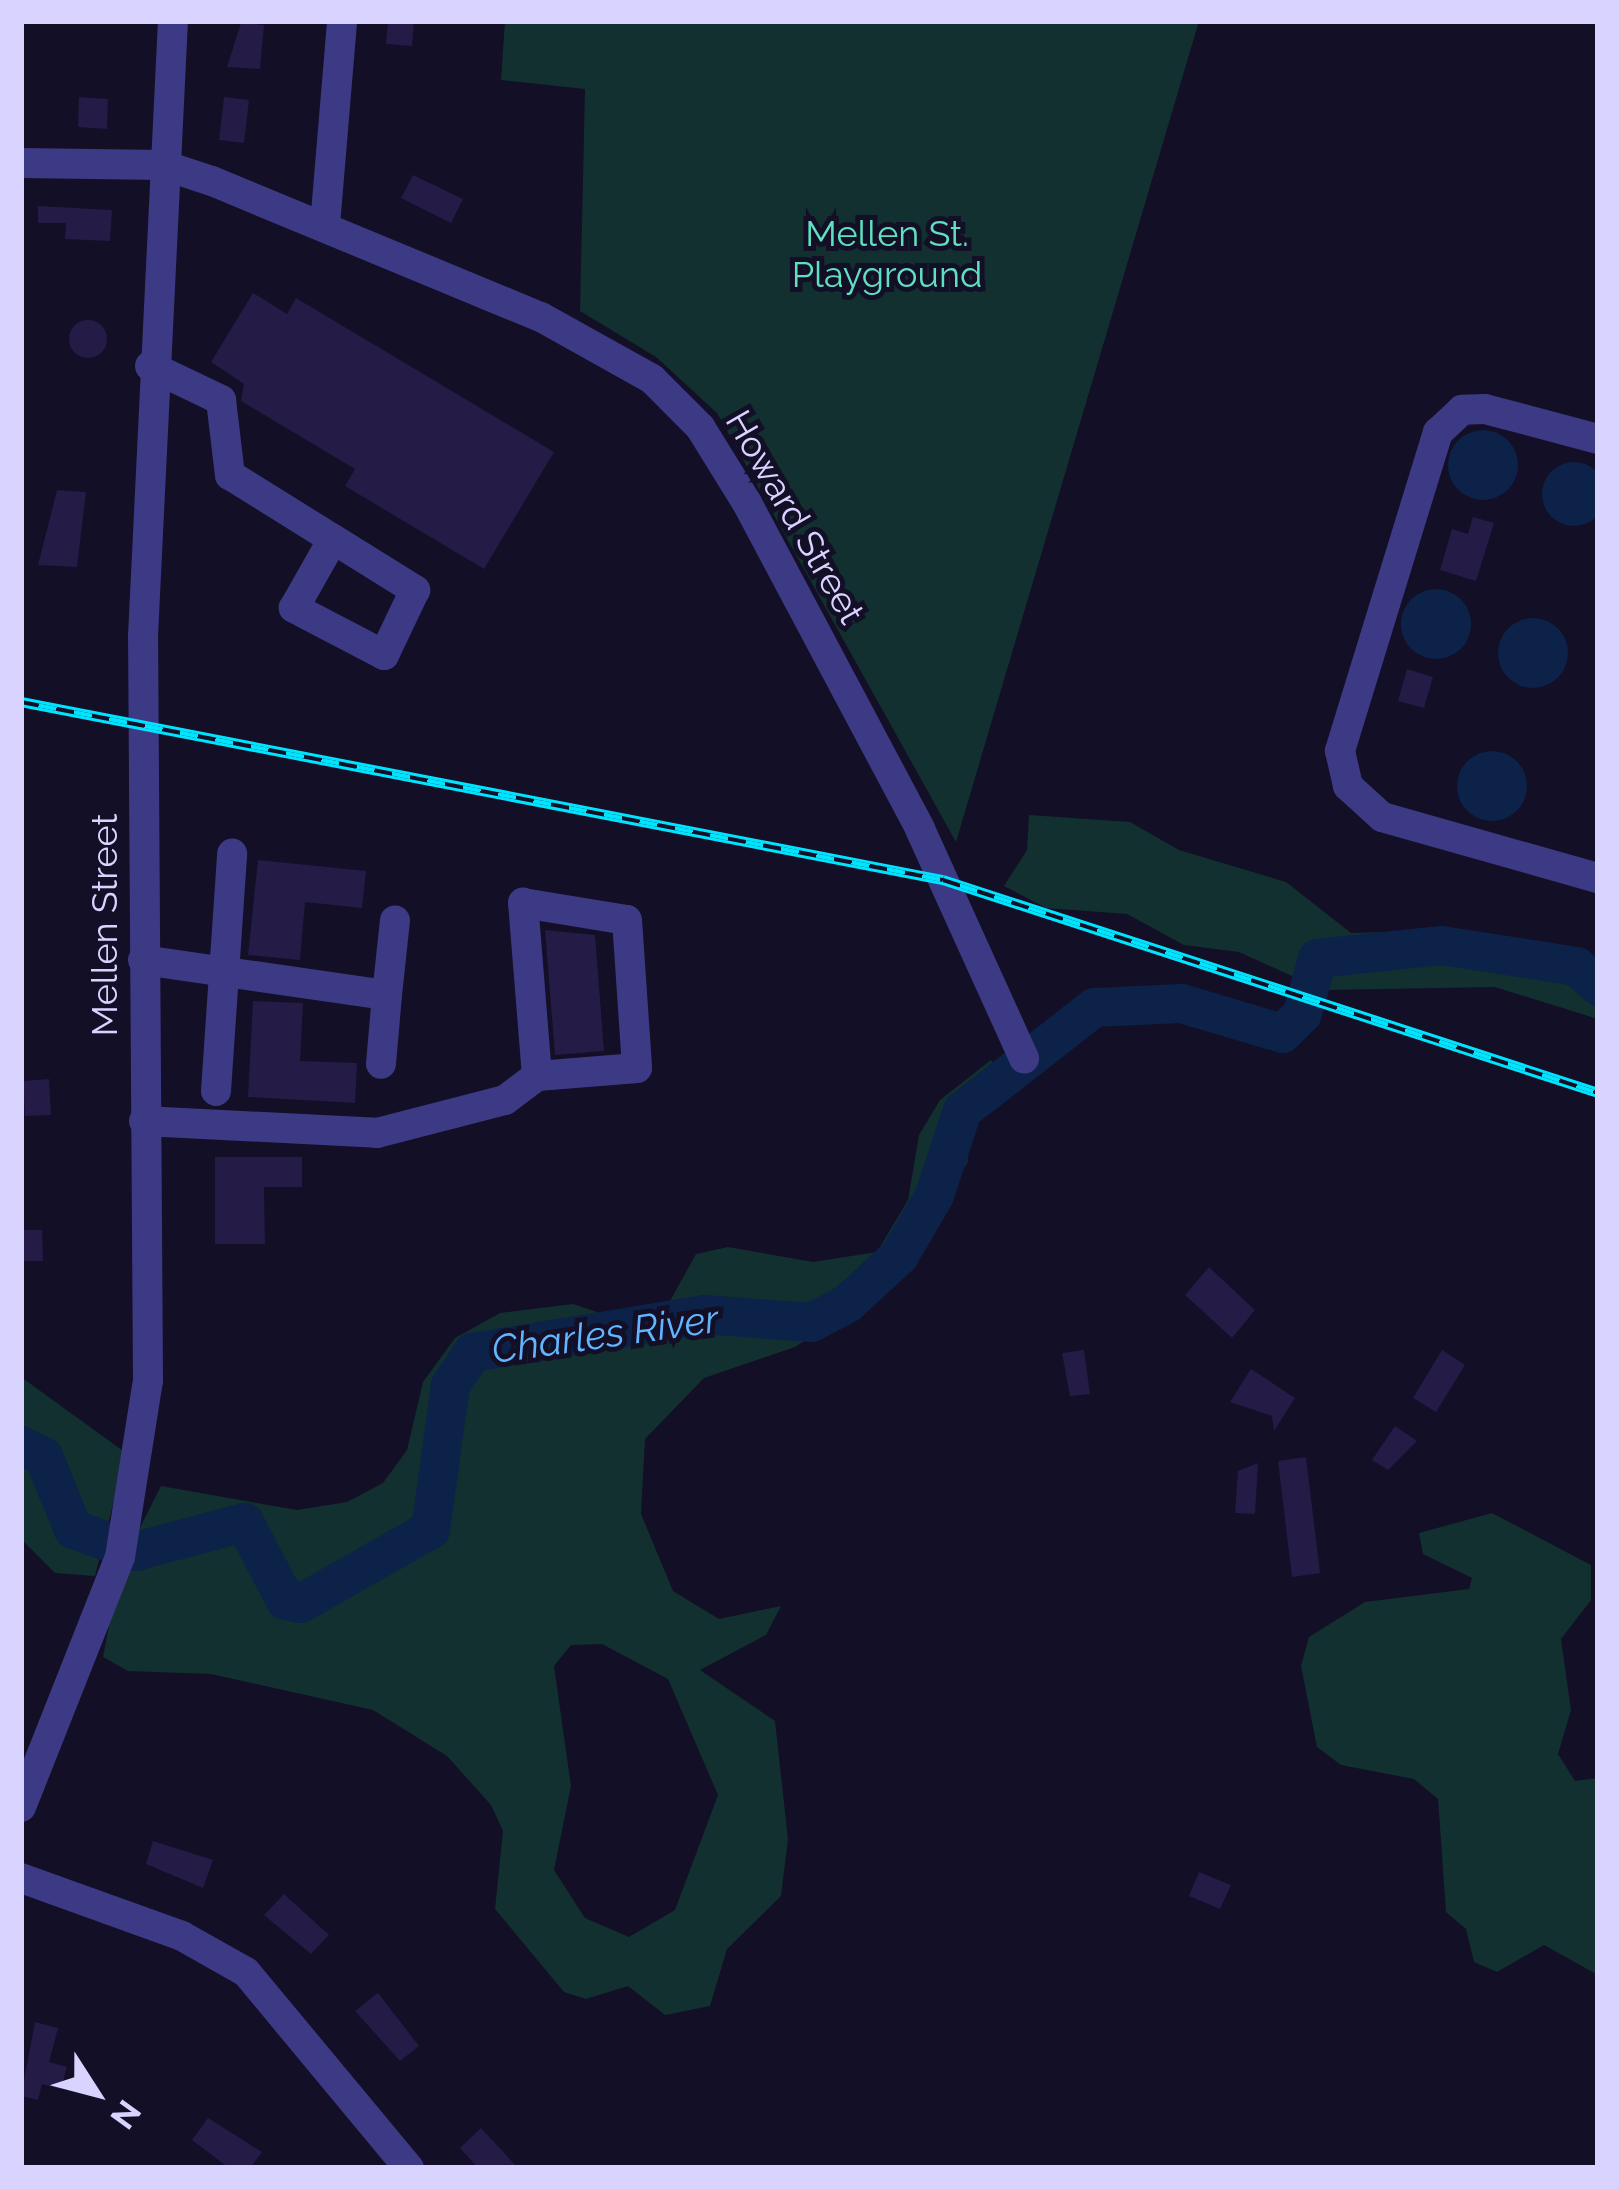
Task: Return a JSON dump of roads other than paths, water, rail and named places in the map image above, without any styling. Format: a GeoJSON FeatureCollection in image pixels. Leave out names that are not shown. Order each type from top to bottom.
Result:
{"type":"FeatureCollection","features":[{"type":"Feature","properties":{"kind":"street","name":"Mellen Street"},"geometry":{"type":"LineString","coordinates":[[21,1808],[122,1549],[148,1381],[143,960],[150,366],[173,21]]}},
{"type":"Feature","properties":{"kind":"street"},"geometry":{"type":"LineString","coordinates":[[325,225],[342,21]]}},
{"type":"Feature","properties":{"kind":"street","name":"Howard Street"},"geometry":{"type":"LineString","coordinates":[[21,163],[163,165],[325,225],[624,360],[700,427],[896,781],[1024,1058]]}},
{"type":"Feature","properties":{"kind":"street"},"geometry":{"type":"LineString","coordinates":[[150,366],[221,400],[230,475],[333,539]]}},
{"type":"Feature","properties":{"kind":"street"},"geometry":{"type":"LineString","coordinates":[[1598,439],[1485,409],[1462,410],[1438,432],[1340,751],[1348,786],[1382,817],[1598,878]]}},
{"type":"Feature","properties":{"kind":"street"},"geometry":{"type":"LineString","coordinates":[[216,1091],[232,854]]}},
{"type":"Feature","properties":{"kind":"street"},"geometry":{"type":"LineString","coordinates":[[144,1121],[376,1133],[505,1100],[537,1076],[637,1068],[627,920],[524,903],[537,1076]]}},
{"type":"Feature","properties":{"kind":"street"},"geometry":{"type":"LineString","coordinates":[[382,1064],[395,920]]}},
{"type":"Feature","properties":{"kind":"street"},"geometry":{"type":"LineString","coordinates":[[143,960],[387,995]]}},
{"type":"Feature","properties":{"kind":"street"},"geometry":{"type":"LineString","coordinates":[[21,1878],[182,1936],[246,1972],[410,2168]]}},
{"type":"Feature","properties":{"kind":"water"},"geometry":{"type":"Polygon","coordinates":[[[1483,430],[1508,440],[1518,465],[1508,490],[1483,500],[1458,490],[1448,465],[1458,440],[1483,430]]]}},
{"type":"Feature","properties":{"kind":"water"},"geometry":{"type":"Polygon","coordinates":[[[1574,462],[1596,472],[1606,494],[1596,516],[1574,526],[1552,516],[1542,494],[1552,472],[1574,462]]]}},
{"type":"Feature","properties":{"kind":"water"},"geometry":{"type":"Polygon","coordinates":[[[1436,589],[1461,599],[1471,624],[1461,649],[1436,659],[1411,649],[1401,624],[1411,599],[1436,589]]]}},
{"type":"Feature","properties":{"kind":"water"},"geometry":{"type":"Polygon","coordinates":[[[1533,618],[1558,628],[1568,653],[1558,678],[1533,688],[1508,678],[1498,653],[1508,628],[1533,618]]]}},
{"type":"Feature","properties":{"kind":"water"},"geometry":{"type":"Polygon","coordinates":[[[1492,751],[1517,761],[1527,786],[1517,811],[1492,821],[1467,811],[1457,786],[1467,761],[1492,751]]]}},
{"type":"Feature","properties":{"kind":"waterway","name":"Charles River"},"geometry":{"type":"LineString","coordinates":[[21,1445],[43,1456],[73,1529],[135,1551],[244,1522],[285,1600],[300,1603],[430,1529],[450,1385],[472,1352],[704,1314],[811,1322],[847,1303],[899,1255],[934,1195],[962,1110],[1094,1007],[1181,1003],[1282,1033],[1302,1013],[1317,958],[1441,945],[1576,966],[1598,986]]}},
{"type":"Feature","properties":{"kind":"railway"},"geometry":{"type":"LineString","coordinates":[[21,702],[943,880],[1598,1093]]}},
{"type":"Feature","properties":{"kind":"park label","name":"Mellen St. Playground"},"geometry":{"type":"Point","coordinates":[887,254]}}]}
